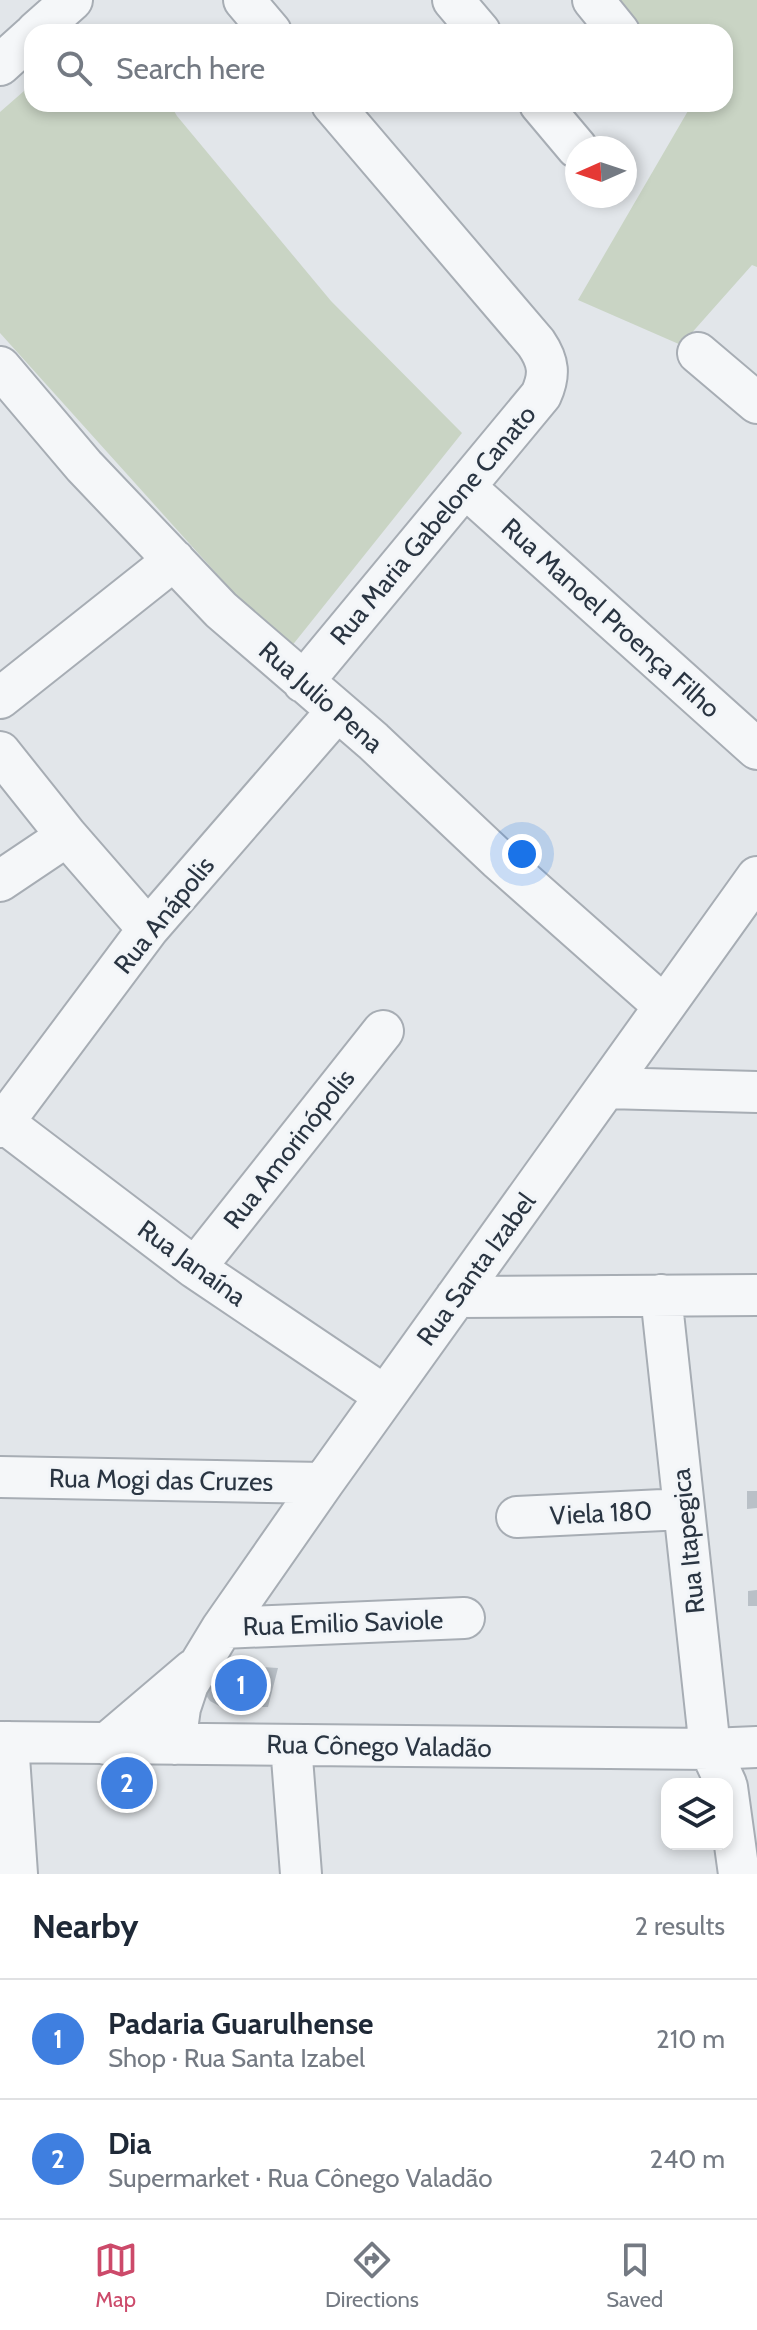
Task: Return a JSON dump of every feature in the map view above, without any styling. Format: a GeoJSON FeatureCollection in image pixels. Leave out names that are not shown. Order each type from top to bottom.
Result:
{"type":"FeatureCollection","features":[{"type":"Feature","properties":{"kind":"street"},"geometry":{"type":"LineString","coordinates":[[45,24],[72,0]]}},
{"type":"Feature","properties":{"kind":"street"},"geometry":{"type":"LineString","coordinates":[[244,0],[264,24]]}},
{"type":"Feature","properties":{"kind":"street"},"geometry":{"type":"LineString","coordinates":[[453,0],[473,24]]}},
{"type":"Feature","properties":{"kind":"street"},"geometry":{"type":"LineString","coordinates":[[593,0],[612,24]]}},
{"type":"Feature","properties":{"kind":"street"},"geometry":{"type":"LineString","coordinates":[[0,65],[24,43]]}},
{"type":"Feature","properties":{"kind":"street","name":"Rua Maria Gabelone Canato"},"geometry":{"type":"LineString","coordinates":[[303,682],[541,395],[547,383],[548,365],[536,343],[339,112]]}},
{"type":"Feature","properties":{"kind":"street"},"geometry":{"type":"LineString","coordinates":[[547,112],[567,136]]}},
{"type":"Feature","properties":{"kind":"street"},"geometry":{"type":"LineString","coordinates":[[698,353],[757,403]]}},
{"type":"Feature","properties":{"kind":"street","name":"Rua Julio Pena"},"geometry":{"type":"LineString","coordinates":[[0,367],[84,466],[221,610],[664,1006]]}},
{"type":"Feature","properties":{"kind":"street","name":"Rua Manoel Proença Filho"},"geometry":{"type":"LineString","coordinates":[[465,487],[757,749]]}},
{"type":"Feature","properties":{"kind":"street"},"geometry":{"type":"LineString","coordinates":[[0,698],[174,560]]}},
{"type":"Feature","properties":{"kind":"street","name":"Rua Anápolis"},"geometry":{"type":"LineString","coordinates":[[2,1125],[148,929],[337,711]]}},
{"type":"Feature","properties":{"kind":"street"},"geometry":{"type":"LineString","coordinates":[[0,752],[67,836],[148,929]]}},
{"type":"Feature","properties":{"kind":"street"},"geometry":{"type":"LineString","coordinates":[[0,881],[67,836]]}},
{"type":"Feature","properties":{"kind":"street","name":"Rua Santa Izabel"},"geometry":{"type":"LineString","coordinates":[[175,1744],[180,1708],[199,1664],[222,1628],[757,877]]}},
{"type":"Feature","properties":{"kind":"street","name":"Rua Amorinópolis"},"geometry":{"type":"LineString","coordinates":[[195,1268],[383,1031]]}},
{"type":"Feature","properties":{"kind":"street"},"geometry":{"type":"LineString","coordinates":[[606,1088],[757,1092]]}},
{"type":"Feature","properties":{"kind":"street","name":"Rua Janaína"},"geometry":{"type":"LineString","coordinates":[[2,1125],[195,1268],[385,1396]]}},
{"type":"Feature","properties":{"kind":"street","name":"Rua Itapegica"},"geometry":{"type":"LineString","coordinates":[[661,1295],[684,1509],[721,1774],[739,1874]]}},
{"type":"Feature","properties":{"kind":"street"},"geometry":{"type":"LineString","coordinates":[[456,1297],[757,1295]]}},
{"type":"Feature","properties":{"kind":"street","name":"Rua Mogi das Cruzes"},"geometry":{"type":"LineString","coordinates":[[0,1477],[323,1483]]}},
{"type":"Feature","properties":{"kind":"street","name":"Viela 180"},"geometry":{"type":"LineString","coordinates":[[517,1517],[684,1509]]}},
{"type":"Feature","properties":{"kind":"street","name":"Rua Emilio Saviole"},"geometry":{"type":"LineString","coordinates":[[222,1628],[464,1618]]}},
{"type":"Feature","properties":{"kind":"street","name":"Rua Santa Izabel"},"geometry":{"type":"LineString","coordinates":[[106,1744],[199,1664]]}},
{"type":"Feature","properties":{"kind":"street"},"geometry":{"type":"LineString","coordinates":[[4,1742],[17,1874]]}},
{"type":"Feature","properties":{"kind":"street","name":"Rua Cônego Valadão"},"geometry":{"type":"LineString","coordinates":[[4,1742],[291,1745],[721,1774],[757,1747]]}},
{"type":"Feature","properties":{"kind":"street"},"geometry":{"type":"LineString","coordinates":[[291,1745],[301,1874]]}},
{"type":"Feature","properties":{"kind":"green space"},"geometry":{"type":"Polygon","coordinates":[[[610,0],[757,0],[757,267],[752,265],[681,345],[578,300],[632,208],[637,208],[637,199],[687,112],[733,112],[733,24],[631,24],[610,0]]]}},
{"type":"Feature","properties":{"kind":"green space"},"geometry":{"type":"Polygon","coordinates":[[[24,91],[24,112],[175,112],[331,301],[462,433],[287,652],[0,333],[0,112],[24,91]]]}},
{"type":"Feature","properties":{"kind":"building"},"geometry":{"type":"Polygon","coordinates":[[[747,1491],[757,1491],[757,1508],[747,1509],[747,1491]]]}},
{"type":"Feature","properties":{"kind":"building"},"geometry":{"type":"Polygon","coordinates":[[[757,1590],[757,1606],[748,1606],[748,1591],[757,1590]]]}},
{"type":"Feature","properties":{"kind":"building"},"geometry":{"type":"Polygon","coordinates":[[[217,1664],[278,1668],[268,1707],[221,1707],[210,1701],[205,1694],[217,1664]]]}},
{"type":"Feature","properties":{"kind":"place","name":"Padaria Guarulhense"},"geometry":{"type":"Point","coordinates":[241,1685]}},
{"type":"Feature","properties":{"kind":"place","name":"Dia"},"geometry":{"type":"Point","coordinates":[127,1783]}}]}
